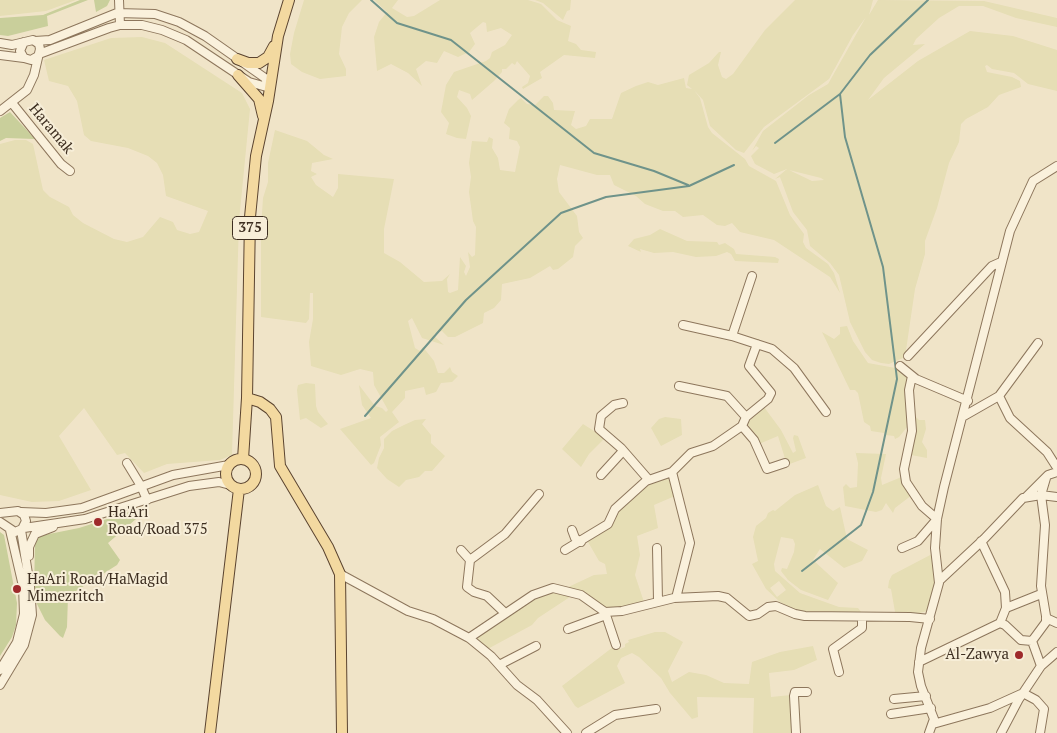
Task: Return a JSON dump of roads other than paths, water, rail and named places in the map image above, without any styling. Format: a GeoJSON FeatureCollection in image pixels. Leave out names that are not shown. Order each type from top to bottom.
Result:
{"type":"FeatureCollection","features":[{"type":"Feature","properties":{"kind":"main road","name":"375"},"geometry":{"type":"LineString","coordinates":[[243,459],[247,398],[250,217],[256,156],[270,88],[277,41],[289,0]]}},
{"type":"Feature","properties":{"kind":"main road"},"geometry":{"type":"LineString","coordinates":[[237,59],[256,64],[264,61],[268,58],[277,41]]}},
{"type":"Feature","properties":{"kind":"main road"},"geometry":{"type":"LineString","coordinates":[[238,76],[259,99],[263,124]]}},
{"type":"Feature","properties":{"kind":"main road"},"geometry":{"type":"LineString","coordinates":[[247,398],[260,402],[270,409],[276,417],[280,466],[328,547],[340,574],[342,733]]}},
{"type":"Feature","properties":{"kind":"main road"},"geometry":{"type":"LineString","coordinates":[[210,733],[235,487],[225,474],[233,461],[243,459],[254,468],[255,479],[248,487],[235,487]]}},
{"type":"Feature","properties":{"kind":"street"},"geometry":{"type":"LineString","coordinates":[[119,0],[120,25]]}},
{"type":"Feature","properties":{"kind":"street"},"geometry":{"type":"LineString","coordinates":[[0,43],[12,45],[50,40],[120,13],[144,12],[179,22],[205,36],[265,78],[270,88]]}},
{"type":"Feature","properties":{"kind":"street"},"geometry":{"type":"LineString","coordinates":[[0,55],[34,59],[39,55],[120,25],[142,25],[174,34],[198,47],[238,76],[260,87],[270,88]]}},
{"type":"Feature","properties":{"kind":"street"},"geometry":{"type":"LineString","coordinates":[[0,111],[12,104],[26,90],[32,80],[40,47],[35,41]]}},
{"type":"Feature","properties":{"kind":"street"},"geometry":{"type":"LineString","coordinates":[[24,42],[20,48],[31,71],[32,80]]}},
{"type":"Feature","properties":{"kind":"street","name":"Haramak"},"geometry":{"type":"LineString","coordinates":[[12,104],[61,164],[70,170]]}},
{"type":"Feature","properties":{"kind":"street"},"geometry":{"type":"LineString","coordinates":[[929,733],[933,724],[931,708],[919,679],[919,662],[940,580],[935,548],[937,519],[1010,231],[1033,181],[1057,166]]}},
{"type":"Feature","properties":{"kind":"street"},"geometry":{"type":"LineString","coordinates":[[908,356],[992,266],[1001,262]]}},
{"type":"Feature","properties":{"kind":"street"},"geometry":{"type":"LineString","coordinates":[[732,336],[752,276]]}},
{"type":"Feature","properties":{"kind":"street"},"geometry":{"type":"LineString","coordinates":[[683,325],[769,347],[786,359],[826,412]]}},
{"type":"Feature","properties":{"kind":"street"},"geometry":{"type":"LineString","coordinates":[[964,416],[999,396],[1038,343]]}},
{"type":"Feature","properties":{"kind":"street"},"geometry":{"type":"LineString","coordinates":[[565,550],[611,522],[610,511],[648,479],[672,472],[691,453],[710,448],[742,426],[746,417],[768,399],[771,393],[749,366],[757,344]]}},
{"type":"Feature","properties":{"kind":"street"},"geometry":{"type":"LineString","coordinates":[[900,366],[912,376],[968,400]]}},
{"type":"Feature","properties":{"kind":"street"},"geometry":{"type":"LineString","coordinates":[[912,376],[909,390],[912,431],[904,469],[906,482],[922,506],[937,519]]}},
{"type":"Feature","properties":{"kind":"street"},"geometry":{"type":"LineString","coordinates":[[679,386],[727,396],[746,417]]}},
{"type":"Feature","properties":{"kind":"street"},"geometry":{"type":"LineString","coordinates":[[999,396],[1010,418],[1047,452],[1054,471],[1041,495],[1045,525],[1041,563],[1041,594],[1046,618],[1032,641]]}},
{"type":"Feature","properties":{"kind":"street"},"geometry":{"type":"LineString","coordinates":[[623,403],[609,408],[601,416],[598,424],[600,431],[623,451],[648,479]]}},
{"type":"Feature","properties":{"kind":"street"},"geometry":{"type":"LineString","coordinates":[[742,426],[754,440],[767,469],[785,463]]}},
{"type":"Feature","properties":{"kind":"street"},"geometry":{"type":"LineString","coordinates":[[601,475],[623,451]]}},
{"type":"Feature","properties":{"kind":"street"},"geometry":{"type":"LineString","coordinates":[[126,464],[142,486],[147,500]]}},
{"type":"Feature","properties":{"kind":"street"},"geometry":{"type":"LineString","coordinates":[[0,512],[46,513],[82,508],[186,472],[229,465]]}},
{"type":"Feature","properties":{"kind":"street"},"geometry":{"type":"LineString","coordinates":[[940,580],[1054,471]]}},
{"type":"Feature","properties":{"kind":"street"},"geometry":{"type":"LineString","coordinates":[[672,472],[690,543],[676,598]]}},
{"type":"Feature","properties":{"kind":"street"},"geometry":{"type":"LineString","coordinates":[[29,578],[29,547],[35,534],[189,486],[219,482],[235,487]]}},
{"type":"Feature","properties":{"kind":"street"},"geometry":{"type":"LineString","coordinates":[[505,613],[484,594],[474,592],[467,587],[470,560],[505,534],[539,494]]}},
{"type":"Feature","properties":{"kind":"street"},"geometry":{"type":"LineString","coordinates":[[1026,497],[1041,495],[1057,497]]}},
{"type":"Feature","properties":{"kind":"street"},"geometry":{"type":"LineString","coordinates":[[0,670],[17,642],[24,614],[22,586],[13,536],[5,519],[11,512]]}},
{"type":"Feature","properties":{"kind":"street"},"geometry":{"type":"LineString","coordinates":[[0,685],[28,634],[32,614],[22,529],[25,518],[21,512]]}},
{"type":"Feature","properties":{"kind":"street"},"geometry":{"type":"LineString","coordinates":[[902,548],[918,541],[937,519]]}},
{"type":"Feature","properties":{"kind":"street"},"geometry":{"type":"LineString","coordinates":[[0,522],[9,529],[22,529],[70,522]]}},
{"type":"Feature","properties":{"kind":"street"},"geometry":{"type":"LineString","coordinates":[[572,530],[581,542]]}},
{"type":"Feature","properties":{"kind":"street"},"geometry":{"type":"LineString","coordinates":[[981,541],[1004,587],[1006,608],[1000,623]]}},
{"type":"Feature","properties":{"kind":"street"},"geometry":{"type":"LineString","coordinates":[[657,548],[658,601]]}},
{"type":"Feature","properties":{"kind":"street"},"geometry":{"type":"LineString","coordinates":[[461,550],[470,560]]}},
{"type":"Feature","properties":{"kind":"street"},"geometry":{"type":"LineString","coordinates":[[340,574],[408,611],[433,619],[469,638],[499,665],[517,685],[537,700],[567,733]]}},
{"type":"Feature","properties":{"kind":"street"},"geometry":{"type":"LineString","coordinates":[[469,638],[533,595],[553,588],[581,595],[606,613],[616,646]]}},
{"type":"Feature","properties":{"kind":"street"},"geometry":{"type":"LineString","coordinates":[[1006,608],[1041,594]]}},
{"type":"Feature","properties":{"kind":"street"},"geometry":{"type":"LineString","coordinates":[[568,629],[606,613],[676,598],[723,597],[749,616],[776,606],[798,615],[910,616],[930,619]]}},
{"type":"Feature","properties":{"kind":"street"},"geometry":{"type":"LineString","coordinates":[[839,672],[833,649],[862,628],[862,617]]}},
{"type":"Feature","properties":{"kind":"street"},"geometry":{"type":"LineString","coordinates":[[1046,618],[1057,623]]}},
{"type":"Feature","properties":{"kind":"street"},"geometry":{"type":"LineString","coordinates":[[919,662],[1000,623],[1005,624],[1021,640],[1032,641]]}},
{"type":"Feature","properties":{"kind":"street"},"geometry":{"type":"LineString","coordinates":[[1032,641],[1041,666]]}},
{"type":"Feature","properties":{"kind":"street"},"geometry":{"type":"LineString","coordinates":[[499,665],[536,646]]}},
{"type":"Feature","properties":{"kind":"street"},"geometry":{"type":"LineString","coordinates":[[1001,733],[1023,693],[1041,666],[1057,652]]}},
{"type":"Feature","properties":{"kind":"street"},"geometry":{"type":"LineString","coordinates":[[796,733],[794,696],[796,692],[807,692]]}},
{"type":"Feature","properties":{"kind":"street"},"geometry":{"type":"LineString","coordinates":[[933,724],[990,708],[1023,693]]}},
{"type":"Feature","properties":{"kind":"street"},"geometry":{"type":"LineString","coordinates":[[1023,693],[1036,700],[1044,709],[1040,733]]}},
{"type":"Feature","properties":{"kind":"street"},"geometry":{"type":"LineString","coordinates":[[894,699],[926,696]]}},
{"type":"Feature","properties":{"kind":"street"},"geometry":{"type":"LineString","coordinates":[[891,714],[931,708]]}},
{"type":"Feature","properties":{"kind":"street"},"geometry":{"type":"LineString","coordinates":[[586,733],[615,716],[656,709]]}},
{"type":"Feature","properties":{"kind":"waterway"},"geometry":{"type":"LineString","coordinates":[[371,0],[397,23],[451,40],[594,153],[654,171],[688,185]]}},
{"type":"Feature","properties":{"kind":"waterway"},"geometry":{"type":"LineString","coordinates":[[775,143],[840,94],[870,55],[928,0]]}},
{"type":"Feature","properties":{"kind":"waterway"},"geometry":{"type":"LineString","coordinates":[[802,571],[861,525],[873,492],[897,379],[883,267],[845,137],[840,94]]}},
{"type":"Feature","properties":{"kind":"waterway"},"geometry":{"type":"LineString","coordinates":[[365,416],[466,300],[561,213],[606,197],[689,186],[734,165]]}},
{"type":"Feature","properties":{"kind":"place","name":"Ha'Ari Road/Road 375"},"geometry":{"type":"Point","coordinates":[98,522]}},
{"type":"Feature","properties":{"kind":"place","name":"HaAri Road/HaMagid Mimezritch"},"geometry":{"type":"Point","coordinates":[17,589]}},
{"type":"Feature","properties":{"kind":"place","name":"Al-Zawya"},"geometry":{"type":"Point","coordinates":[1019,655]}}]}
